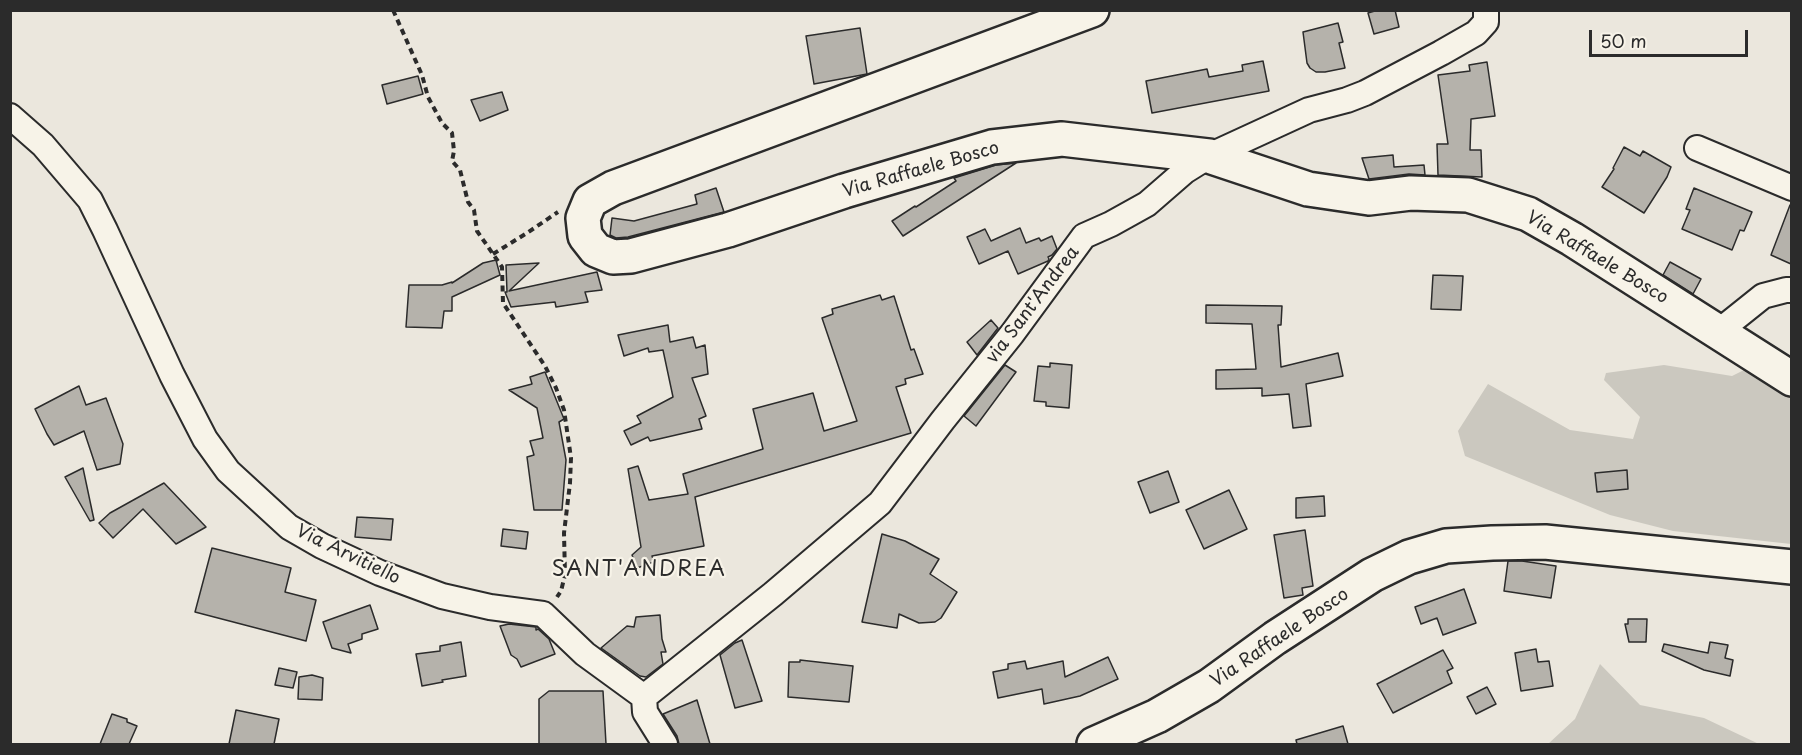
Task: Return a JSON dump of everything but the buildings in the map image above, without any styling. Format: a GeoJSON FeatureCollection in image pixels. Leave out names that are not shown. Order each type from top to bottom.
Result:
{"type":"FeatureCollection","features":[{"type":"Feature","properties":{"kind":"street"},"geometry":{"type":"LineString","coordinates":[[583,218],[590,201],[613,188],[1092,10]]}},
{"type":"Feature","properties":{"kind":"street","name":"via Sant'Andrea"},"geometry":{"type":"LineString","coordinates":[[644,698],[773,594],[880,503],[1012,334],[1084,236],[1147,204],[1185,171],[1209,156],[1309,110],[1347,100],[1375,88],[1476,33],[1486,22],[1486,10]]}},
{"type":"Feature","properties":{"kind":"street","name":"Via Arvitiello"},"geometry":{"type":"LineString","coordinates":[[10,116],[43,146],[90,200],[172,375],[205,439],[228,471],[289,527],[322,546],[380,573],[442,596],[490,607],[543,614]]}},
{"type":"Feature","properties":{"kind":"street","name":"Via Raffaele Bosco"},"geometry":{"type":"LineString","coordinates":[[583,218],[585,236],[596,250],[613,257],[631,256],[728,230],[844,191],[992,147],[1062,140],[1209,156],[1308,189],[1369,198],[1411,193],[1468,195],[1528,214],[1572,239],[1791,379]]}},
{"type":"Feature","properties":{"kind":"street"},"geometry":{"type":"LineString","coordinates":[[1697,148],[1791,188]]}},
{"type":"Feature","properties":{"kind":"street"},"geometry":{"type":"LineString","coordinates":[[1718,332],[1763,296],[1791,290]]}},
{"type":"Feature","properties":{"kind":"street","name":"Via Raffaele Bosco"},"geometry":{"type":"LineString","coordinates":[[1094,744],[1157,716],[1209,686],[1275,638],[1372,575],[1409,557],[1446,546],[1545,542],[1791,567]]}},
{"type":"Feature","properties":{"kind":"street"},"geometry":{"type":"LineString","coordinates":[[543,614],[585,654],[644,698],[645,712],[665,744]]}},
{"type":"Feature","properties":{"kind":"path"},"geometry":{"type":"LineString","coordinates":[[393,10],[422,75],[428,97],[442,123],[452,133],[454,150],[452,162],[460,170],[468,202],[474,210],[477,231],[502,267],[503,303],[545,366],[564,410],[571,458],[564,533],[565,575],[561,591],[543,614]]}},
{"type":"Feature","properties":{"kind":"path"},"geometry":{"type":"LineString","coordinates":[[492,254],[527,234],[567,204],[583,218]]}},
{"type":"Feature","properties":{"kind":"shaded area"},"geometry":{"type":"Polygon","coordinates":[[[1664,365],[1732,376],[1746,369],[1791,399],[1791,544],[1673,531],[1610,515],[1465,456],[1458,431],[1488,384],[1570,430],[1633,439],[1640,417],[1604,380],[1606,373],[1664,365]]]}},
{"type":"Feature","properties":{"kind":"shaded area"},"geometry":{"type":"Polygon","coordinates":[[[1600,664],[1640,705],[1704,718],[1759,744],[1548,744],[1575,719],[1600,664]]]}},
{"type":"Feature","properties":{"kind":"district","name":"SANT'ANDREA"},"geometry":{"type":"Point","coordinates":[639,570]}}]}
